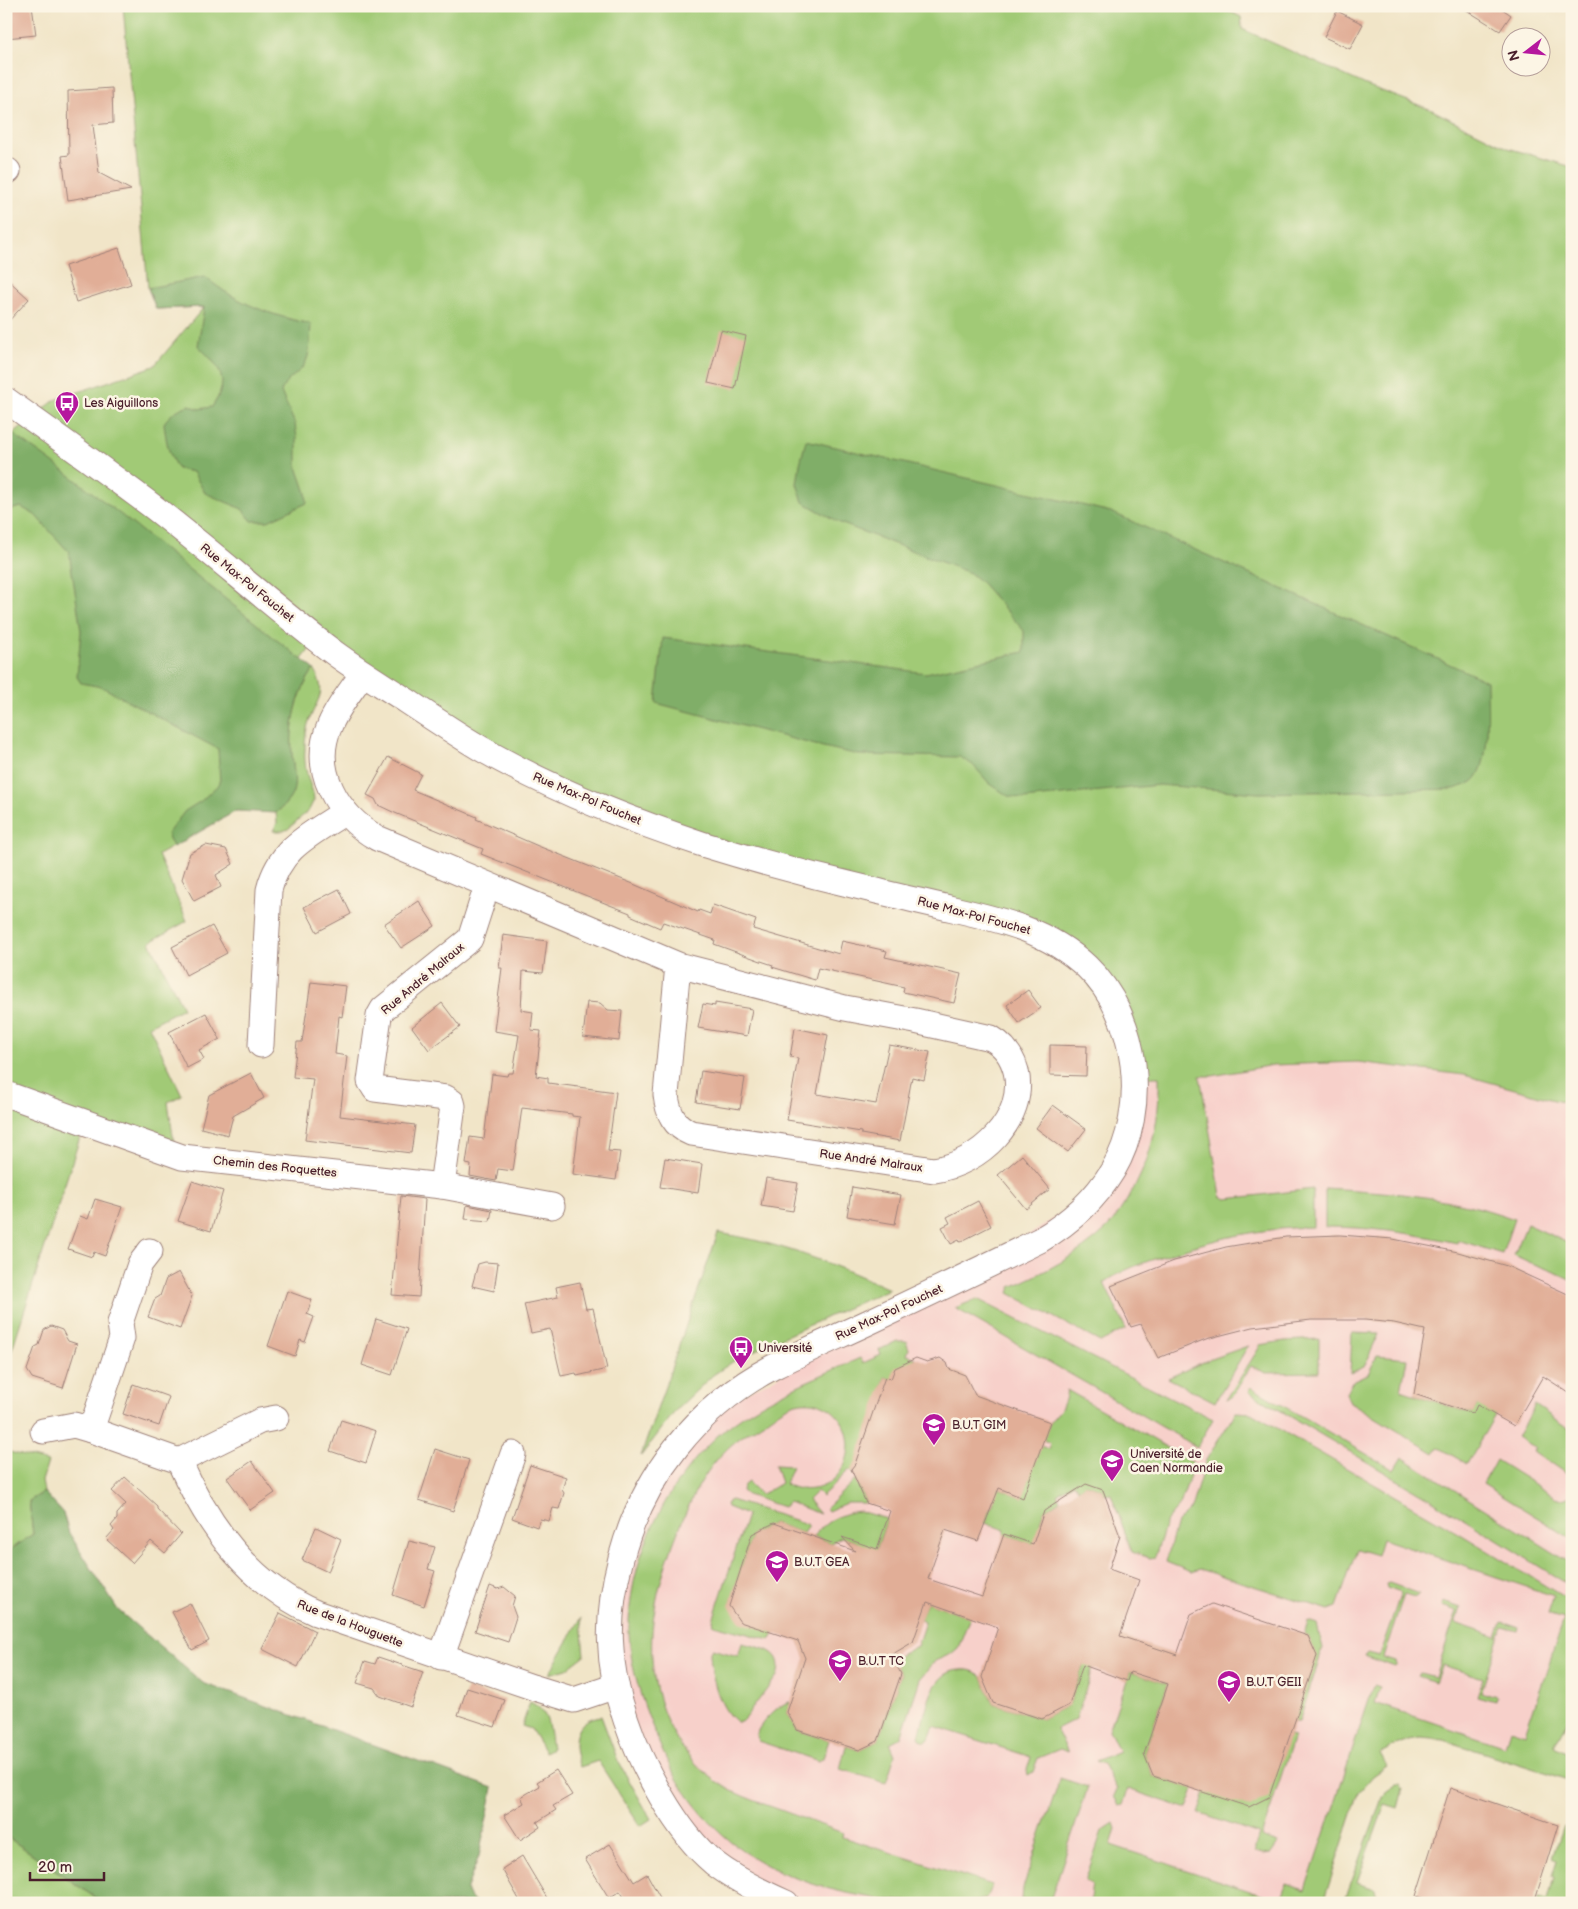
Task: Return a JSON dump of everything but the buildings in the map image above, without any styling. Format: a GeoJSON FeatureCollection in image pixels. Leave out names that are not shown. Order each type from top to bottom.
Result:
{"type":"FeatureCollection","features":[{"type":"Feature","properties":{"kind":"street","name":"Rue Max-Pol Fouchet"},"geometry":{"type":"LineString","coordinates":[[6,400],[155,508],[296,623],[363,673],[480,748],[544,782],[619,813],[701,843],[811,876],[992,918],[1035,931],[1070,952],[1099,980],[1110,998],[1128,1038],[1134,1077],[1133,1096],[1131,1115],[1122,1151],[1115,1167],[1092,1198],[1067,1222],[1040,1240],[773,1367],[716,1405],[695,1424],[678,1444],[647,1490],[625,1542],[617,1574],[609,1634],[610,1659],[622,1712],[642,1760],[658,1790],[706,1856],[724,1870],[762,1893],[786,1903]]}},
{"type":"Feature","properties":{"kind":"street","name":"Rue André Malraux"},"geometry":{"type":"LineString","coordinates":[[363,673],[335,715],[324,738],[322,749],[324,770],[329,786],[345,812],[363,830],[377,838],[487,886],[678,965],[845,1008],[991,1038],[1000,1044],[1012,1058],[1018,1085],[1014,1109],[1003,1128],[978,1151],[955,1165],[934,1170],[691,1133],[678,1126],[673,1120],[667,1106],[666,1095],[678,965]]}},
{"type":"Feature","properties":{"kind":"street"},"geometry":{"type":"LineString","coordinates":[[261,1045],[269,890],[272,880],[280,861],[290,850],[345,812]]}},
{"type":"Feature","properties":{"kind":"street","name":"Rue André Malraux"},"geometry":{"type":"LineString","coordinates":[[442,1186],[453,1106],[446,1098],[375,1089],[372,1087],[370,1080],[378,1016],[383,1009],[470,939],[487,886]]}},
{"type":"Feature","properties":{"kind":"street","name":"Chemin des Roquettes"},"geometry":{"type":"LineString","coordinates":[[6,1094],[182,1156],[442,1186],[552,1206]]}},
{"type":"Feature","properties":{"kind":"street"},"geometry":{"type":"LineString","coordinates":[[91,1430],[122,1338],[120,1323],[140,1264],[150,1251]]}},
{"type":"Feature","properties":{"kind":"street"},"geometry":{"type":"LineString","coordinates":[[43,1431],[74,1425],[179,1461],[260,1421],[276,1418]]}},
{"type":"Feature","properties":{"kind":"street"},"geometry":{"type":"LineString","coordinates":[[441,1657],[513,1454]]}},
{"type":"Feature","properties":{"kind":"street","name":"Rue de la Houguette"},"geometry":{"type":"LineString","coordinates":[[179,1461],[192,1489],[218,1533],[228,1546],[262,1579],[297,1605],[316,1614],[441,1657],[574,1700],[616,1686]]}},
{"type":"Feature","properties":{"kind":"shaded area","name":"Université de Caen Normandie"},"geometry":{"type":"Polygon","coordinates":[[[1358,1062],[1464,1075],[1572,1105],[1572,1594],[1565,1590],[1562,1596],[1570,1601],[1518,1755],[1386,1712],[1323,1903],[786,1903],[714,1863],[620,1705],[625,1542],[704,1415],[974,1273],[1104,1184],[1134,1077],[1212,1076],[1273,1065],[1358,1062]]]}},
{"type":"Feature","properties":{"kind":"green space"},"geometry":{"type":"Polygon","coordinates":[[[123,6],[1218,6],[1241,17],[1242,29],[1366,85],[1432,110],[1508,148],[1572,167],[1572,1105],[1464,1075],[1358,1062],[1273,1065],[1212,1076],[1200,1076],[1221,1196],[1226,1199],[1313,1189],[1313,1227],[1256,1232],[1200,1244],[1132,1267],[1118,1274],[1104,1283],[1126,1329],[1100,1342],[1009,1293],[1011,1287],[1072,1256],[1111,1224],[1134,1188],[1141,1173],[1156,1127],[1159,1077],[1134,1077],[1132,1056],[1070,952],[576,796],[317,639],[259,718],[236,811],[158,855],[187,921],[150,942],[183,1008],[149,1026],[182,1095],[168,1102],[174,1143],[81,1134],[8,1362],[6,1391],[6,439],[55,400],[154,366],[204,307],[156,309],[148,288],[123,6]]]}},
{"type":"Feature","properties":{"kind":"green space"},"geometry":{"type":"Polygon","coordinates":[[[205,277],[230,294],[255,307],[282,317],[311,324],[310,345],[306,361],[301,369],[285,384],[281,392],[295,424],[297,467],[306,493],[307,503],[268,521],[252,521],[242,509],[205,493],[193,472],[178,469],[168,447],[164,423],[169,416],[190,405],[198,409],[212,407],[220,394],[222,383],[216,365],[198,346],[204,307],[156,309],[148,288],[205,277]]]}},
{"type":"Feature","properties":{"kind":"green space"},"geometry":{"type":"Polygon","coordinates":[[[6,429],[85,487],[314,669],[299,698],[292,731],[293,792],[288,801],[276,813],[236,811],[173,847],[167,834],[185,811],[201,801],[220,783],[218,749],[102,687],[81,683],[77,677],[81,631],[69,552],[35,515],[21,507],[6,511],[6,429]]]}},
{"type":"Feature","properties":{"kind":"green space"},"geometry":{"type":"Polygon","coordinates":[[[806,440],[1111,512],[1487,681],[1488,720],[1486,750],[1478,775],[1472,782],[1454,789],[1259,793],[1159,785],[1024,799],[1008,796],[989,783],[973,765],[960,757],[859,755],[656,703],[663,638],[926,673],[1024,652],[1024,631],[982,583],[970,573],[840,523],[803,502],[797,484],[806,440]]]}},
{"type":"Feature","properties":{"kind":"green space"},"geometry":{"type":"Polygon","coordinates":[[[314,669],[321,688],[319,698],[308,724],[305,762],[314,800],[309,810],[288,829],[273,831],[277,823],[276,813],[291,795],[294,779],[291,746],[293,720],[301,693],[314,669]]]}},
{"type":"Feature","properties":{"kind":"green space"},"geometry":{"type":"Polygon","coordinates":[[[1325,1188],[1421,1196],[1468,1205],[1514,1219],[1502,1254],[1458,1240],[1457,1243],[1391,1231],[1325,1227],[1325,1188]]]}},
{"type":"Feature","properties":{"kind":"green space"},"geometry":{"type":"Polygon","coordinates":[[[1527,1224],[1572,1245],[1572,1280],[1514,1255],[1527,1224]]]}},
{"type":"Feature","properties":{"kind":"green space"},"geometry":{"type":"Polygon","coordinates":[[[718,1233],[784,1248],[848,1271],[889,1289],[737,1359],[713,1375],[677,1409],[641,1456],[718,1233]]]}},
{"type":"Feature","properties":{"kind":"green space"},"geometry":{"type":"Polygon","coordinates":[[[977,1299],[1213,1419],[1197,1447],[955,1308],[977,1299]]]}},
{"type":"Feature","properties":{"kind":"green space"},"geometry":{"type":"Polygon","coordinates":[[[1352,1333],[1379,1334],[1364,1367],[1350,1373],[1352,1333]]]}},
{"type":"Feature","properties":{"kind":"green space"},"geometry":{"type":"Polygon","coordinates":[[[1319,1339],[1319,1372],[1266,1373],[1251,1366],[1232,1397],[1226,1400],[1259,1348],[1259,1345],[1319,1339]]]}},
{"type":"Feature","properties":{"kind":"green space"},"geometry":{"type":"Polygon","coordinates":[[[897,1341],[906,1341],[909,1349],[907,1355],[916,1358],[891,1379],[885,1377],[857,1478],[849,1470],[822,1496],[817,1491],[808,1500],[820,1514],[789,1502],[783,1507],[747,1495],[742,1491],[743,1486],[748,1482],[761,1495],[781,1483],[775,1465],[792,1466],[785,1484],[791,1487],[816,1488],[834,1479],[843,1467],[848,1454],[849,1441],[839,1417],[829,1408],[816,1403],[801,1402],[786,1407],[740,1438],[713,1465],[687,1509],[671,1550],[658,1592],[652,1631],[652,1658],[656,1685],[663,1710],[674,1735],[689,1756],[709,1775],[732,1791],[843,1833],[842,1837],[992,1885],[986,1898],[978,1901],[945,1904],[862,1896],[800,1880],[762,1863],[745,1852],[715,1827],[702,1814],[680,1784],[662,1751],[638,1684],[632,1659],[629,1633],[630,1607],[634,1582],[641,1556],[651,1531],[676,1484],[692,1463],[725,1429],[780,1394],[860,1358],[863,1363],[881,1355],[879,1350],[897,1341]]]}},
{"type":"Feature","properties":{"kind":"green space"},"geometry":{"type":"Polygon","coordinates":[[[1248,1346],[1215,1402],[1168,1378],[1208,1360],[1248,1346]]]}},
{"type":"Feature","properties":{"kind":"green space"},"geometry":{"type":"Polygon","coordinates":[[[1377,1356],[1407,1359],[1401,1390],[1472,1414],[1483,1394],[1495,1415],[1467,1464],[1438,1447],[1434,1453],[1350,1402],[1346,1393],[1353,1381],[1368,1374],[1377,1356]]]}},
{"type":"Feature","properties":{"kind":"green space"},"geometry":{"type":"Polygon","coordinates":[[[1251,1387],[1394,1470],[1402,1457],[1572,1564],[1572,1587],[1465,1520],[1249,1392],[1251,1387]]]}},
{"type":"Feature","properties":{"kind":"green space"},"geometry":{"type":"Polygon","coordinates":[[[1067,1390],[1194,1463],[1180,1505],[1167,1520],[1155,1557],[1150,1558],[1132,1552],[1111,1494],[1105,1495],[1103,1490],[1086,1484],[1078,1489],[1074,1483],[1057,1494],[1060,1500],[1044,1511],[1040,1522],[1045,1534],[1040,1547],[1004,1534],[1005,1530],[985,1523],[994,1502],[991,1494],[994,1486],[1022,1497],[1041,1446],[1048,1449],[1050,1443],[1043,1440],[1050,1422],[1061,1409],[1067,1390]]]}},
{"type":"Feature","properties":{"kind":"green space"},"geometry":{"type":"Polygon","coordinates":[[[1535,1405],[1572,1431],[1572,1478],[1533,1451],[1535,1448],[1517,1437],[1535,1405]]]}},
{"type":"Feature","properties":{"kind":"green space"},"geometry":{"type":"Polygon","coordinates":[[[1236,1412],[1251,1413],[1457,1532],[1572,1602],[1572,1712],[1554,1746],[1572,1755],[1572,1781],[1444,1740],[1420,1738],[1408,1740],[1380,1753],[1387,1766],[1373,1776],[1359,1792],[1323,1903],[1093,1903],[1090,1898],[1092,1884],[1085,1881],[1102,1831],[1114,1823],[1116,1829],[1111,1845],[1280,1901],[1286,1884],[1306,1890],[1374,1685],[1380,1687],[1375,1703],[1505,1747],[1510,1729],[1525,1734],[1564,1619],[1548,1614],[1554,1596],[1382,1539],[1377,1555],[1357,1549],[1337,1607],[1329,1610],[1200,1569],[1191,1572],[1166,1562],[1177,1522],[1191,1508],[1206,1460],[1236,1412]]]}},
{"type":"Feature","properties":{"kind":"green space"},"geometry":{"type":"Polygon","coordinates":[[[6,1451],[48,1462],[42,1481],[44,1492],[29,1501],[33,1534],[6,1553],[6,1451]]]}},
{"type":"Feature","properties":{"kind":"green space"},"geometry":{"type":"Polygon","coordinates":[[[1496,1460],[1555,1497],[1562,1499],[1572,1496],[1572,1539],[1483,1484],[1496,1460]]]}},
{"type":"Feature","properties":{"kind":"green space"},"geometry":{"type":"Polygon","coordinates":[[[857,1478],[856,1481],[866,1503],[846,1503],[828,1511],[826,1508],[857,1478]]]}},
{"type":"Feature","properties":{"kind":"green space"},"geometry":{"type":"Polygon","coordinates":[[[44,1492],[63,1513],[69,1533],[118,1610],[203,1683],[493,1788],[479,1856],[467,1888],[467,1893],[475,1903],[103,1903],[6,1836],[6,1553],[33,1534],[29,1501],[44,1492]]]}},
{"type":"Feature","properties":{"kind":"green space"},"geometry":{"type":"Polygon","coordinates":[[[731,1500],[807,1524],[808,1526],[803,1533],[774,1523],[752,1534],[730,1605],[774,1633],[770,1640],[714,1625],[713,1620],[747,1515],[727,1507],[726,1504],[731,1500]]]}},
{"type":"Feature","properties":{"kind":"green space"},"geometry":{"type":"Polygon","coordinates":[[[859,1511],[887,1519],[873,1560],[864,1557],[857,1542],[841,1537],[831,1543],[813,1536],[833,1519],[859,1511]]]}},
{"type":"Feature","properties":{"kind":"green space"},"geometry":{"type":"Polygon","coordinates":[[[1389,1583],[1420,1594],[1417,1597],[1404,1594],[1383,1658],[1396,1662],[1397,1665],[1395,1667],[1365,1656],[1367,1653],[1379,1656],[1401,1593],[1387,1588],[1386,1584],[1389,1583]]]}},
{"type":"Feature","properties":{"kind":"green space"},"geometry":{"type":"Polygon","coordinates":[[[927,1602],[970,1617],[958,1648],[951,1654],[935,1661],[920,1679],[901,1737],[890,1743],[895,1755],[886,1783],[840,1769],[846,1746],[859,1750],[878,1741],[901,1674],[893,1659],[917,1646],[925,1622],[920,1620],[927,1602]]]}},
{"type":"Feature","properties":{"kind":"green space"},"geometry":{"type":"Polygon","coordinates":[[[1443,1602],[1461,1608],[1455,1623],[1497,1637],[1502,1622],[1519,1628],[1518,1631],[1503,1627],[1481,1692],[1496,1697],[1495,1701],[1477,1696],[1483,1678],[1442,1665],[1435,1682],[1418,1676],[1420,1673],[1435,1677],[1457,1611],[1442,1606],[1443,1602]]]}},
{"type":"Feature","properties":{"kind":"green space"},"geometry":{"type":"Polygon","coordinates":[[[581,1618],[584,1656],[567,1669],[549,1674],[581,1618]]]}},
{"type":"Feature","properties":{"kind":"green space"},"geometry":{"type":"Polygon","coordinates":[[[1308,1622],[1317,1625],[1323,1648],[1299,1722],[1294,1722],[1316,1656],[1308,1636],[1304,1635],[1308,1622]]]}},
{"type":"Feature","properties":{"kind":"green space"},"geometry":{"type":"Polygon","coordinates":[[[742,1643],[764,1649],[775,1655],[779,1667],[777,1676],[745,1718],[741,1722],[737,1722],[725,1709],[717,1690],[710,1652],[712,1649],[738,1656],[742,1643]]]}},
{"type":"Feature","properties":{"kind":"green space"},"geometry":{"type":"Polygon","coordinates":[[[1086,1657],[1095,1660],[1076,1719],[1056,1729],[1068,1752],[1060,1749],[1038,1758],[1033,1772],[1028,1775],[1027,1770],[1031,1757],[934,1726],[929,1739],[925,1742],[920,1740],[919,1736],[931,1695],[936,1685],[950,1672],[969,1670],[975,1672],[982,1677],[993,1703],[1042,1719],[1069,1705],[1086,1657]]]}},
{"type":"Feature","properties":{"kind":"green space"},"geometry":{"type":"Polygon","coordinates":[[[1130,1672],[1168,1684],[1144,1754],[1153,1776],[1194,1789],[1187,1809],[1128,1789],[1123,1805],[1119,1806],[1114,1796],[1117,1789],[1103,1764],[1096,1761],[1119,1751],[1109,1730],[1130,1672]]]}},
{"type":"Feature","properties":{"kind":"green space"},"geometry":{"type":"Polygon","coordinates":[[[530,1702],[542,1711],[549,1727],[552,1748],[545,1752],[531,1729],[522,1726],[530,1702]]]}},
{"type":"Feature","properties":{"kind":"green space"},"geometry":{"type":"Polygon","coordinates":[[[790,1702],[787,1712],[797,1730],[829,1740],[823,1758],[819,1761],[758,1741],[756,1737],[766,1719],[781,1706],[790,1702]]]}},
{"type":"Feature","properties":{"kind":"green space"},"geometry":{"type":"Polygon","coordinates":[[[601,1716],[618,1761],[651,1819],[640,1826],[598,1761],[580,1767],[575,1750],[576,1734],[584,1722],[601,1716]]]}},
{"type":"Feature","properties":{"kind":"green space"},"geometry":{"type":"Polygon","coordinates":[[[1289,1736],[1294,1737],[1261,1837],[1278,1843],[1271,1853],[1255,1852],[1259,1834],[1198,1813],[1205,1793],[1289,1736]]]}},
{"type":"Feature","properties":{"kind":"green space"},"geometry":{"type":"Polygon","coordinates":[[[1060,1778],[1088,1787],[1050,1901],[1022,1900],[1023,1888],[1060,1778]]]}},
{"type":"Feature","properties":{"kind":"green space"},"geometry":{"type":"Polygon","coordinates":[[[1396,1784],[1400,1784],[1403,1789],[1398,1808],[1385,1804],[1357,1883],[1375,1889],[1377,1896],[1383,1900],[1388,1901],[1395,1895],[1417,1903],[1344,1903],[1381,1801],[1387,1790],[1396,1784]]]}},
{"type":"Feature","properties":{"kind":"green space"},"geometry":{"type":"Polygon","coordinates":[[[1564,1826],[1572,1828],[1572,1901],[1571,1903],[1538,1903],[1539,1897],[1548,1899],[1557,1860],[1553,1858],[1564,1826]]]}},
{"type":"Feature","properties":{"kind":"green space"},"geometry":{"type":"Polygon","coordinates":[[[6,1836],[103,1903],[6,1903],[6,1836]]]}},
{"type":"Feature","properties":{"kind":"place","name":"Les Aiguillons"},"geometry":{"type":"Point","coordinates":[67,424]}},
{"type":"Feature","properties":{"kind":"place","name":"Université"},"geometry":{"type":"Point","coordinates":[741,1369]}},
{"type":"Feature","properties":{"kind":"place","name":"B.U.T GIM"},"geometry":{"type":"Point","coordinates":[934,1446]}},
{"type":"Feature","properties":{"kind":"place","name":"Université de Caen Normandie"},"geometry":{"type":"Point","coordinates":[1112,1482]}},
{"type":"Feature","properties":{"kind":"place","name":"B.U.T GEA"},"geometry":{"type":"Point","coordinates":[777,1583]}},
{"type":"Feature","properties":{"kind":"place","name":"B.U.T TC"},"geometry":{"type":"Point","coordinates":[840,1682]}},
{"type":"Feature","properties":{"kind":"place","name":"B.U.T GEII"},"geometry":{"type":"Point","coordinates":[1229,1703]}}]}
